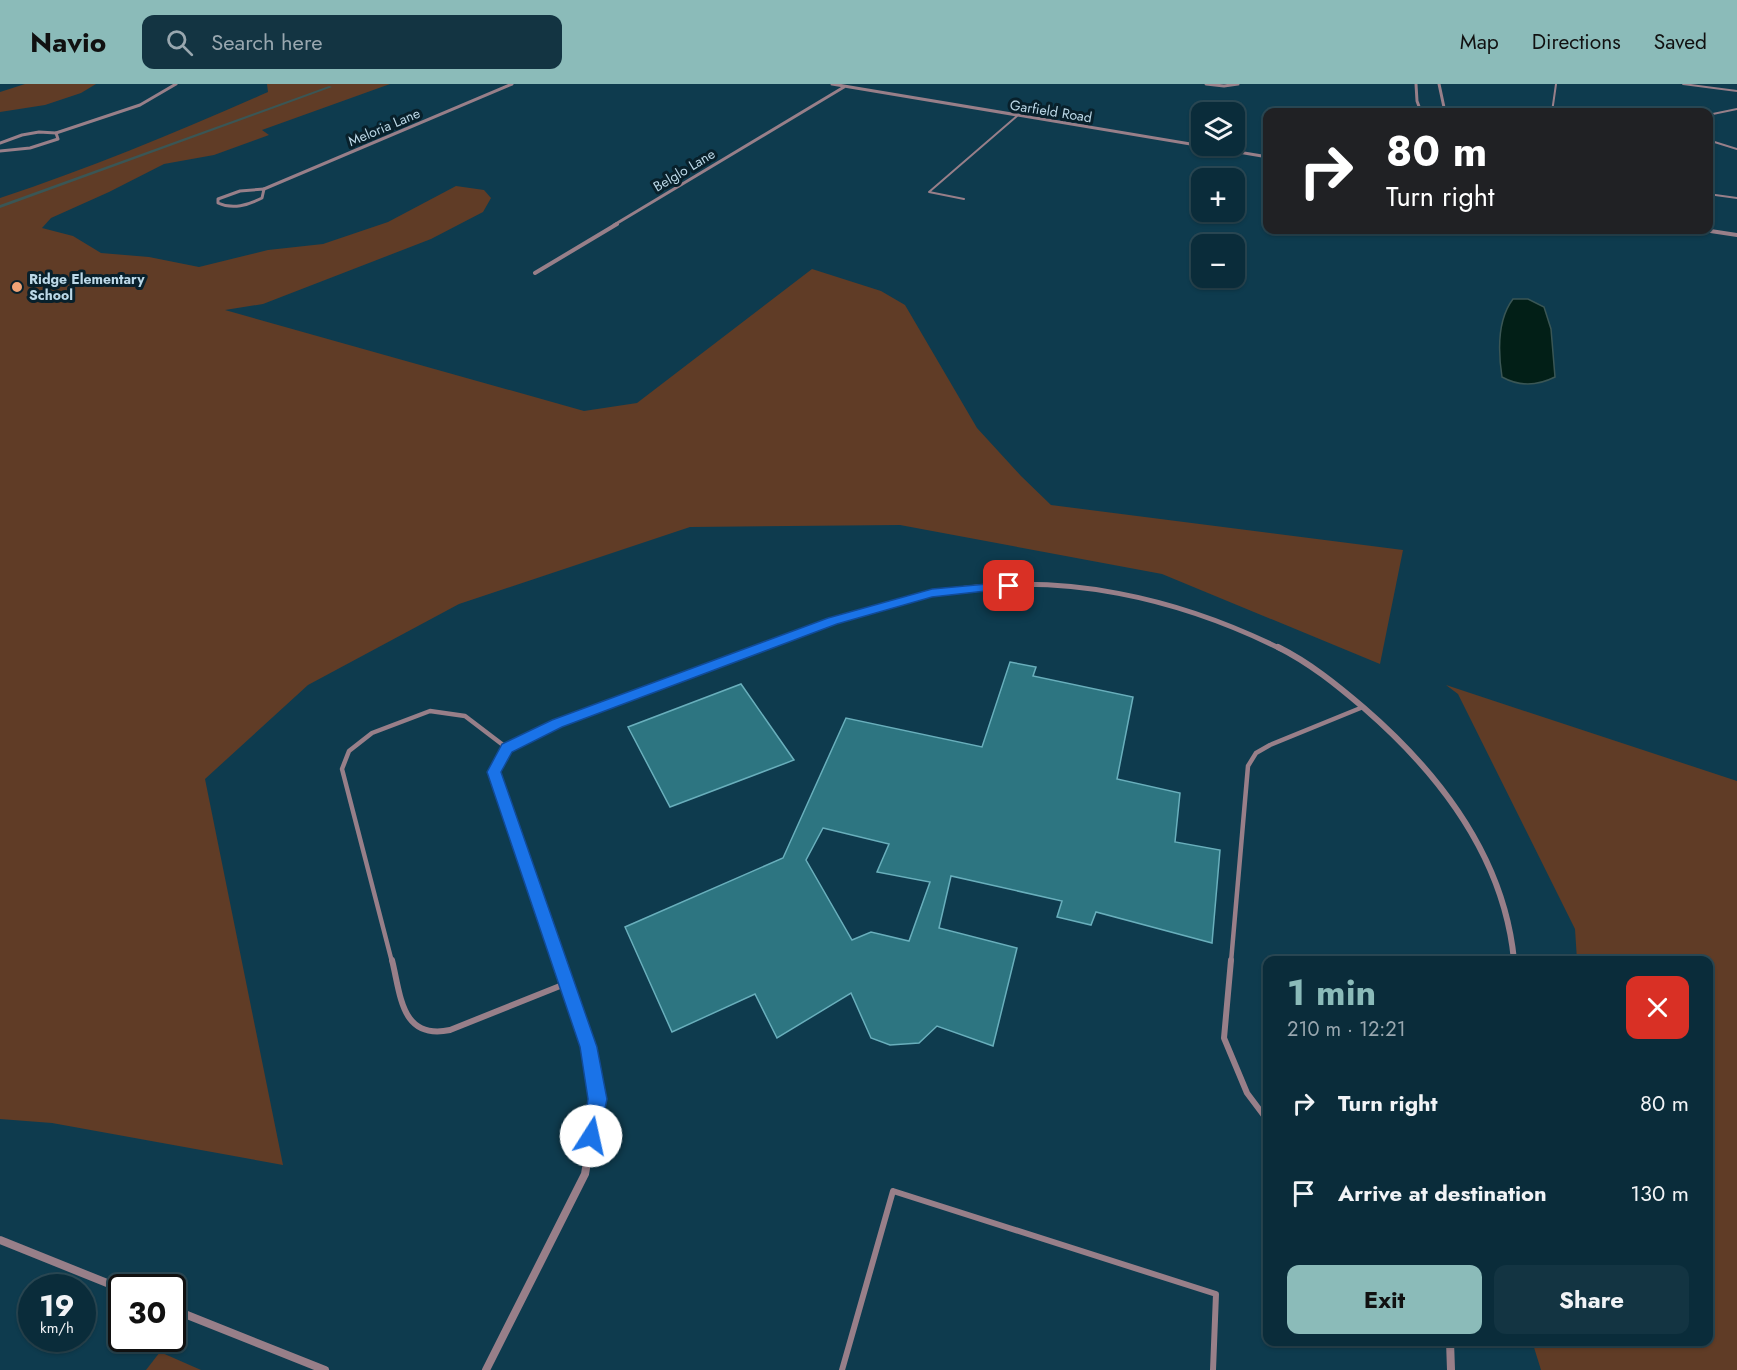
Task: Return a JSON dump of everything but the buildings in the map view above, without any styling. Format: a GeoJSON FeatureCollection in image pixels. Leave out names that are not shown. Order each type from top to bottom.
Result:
{"type":"FeatureCollection","features":[{"type":"Feature","properties":{"kind":"street"},"geometry":{"type":"LineString","coordinates":[[0,143],[30,133],[56,134],[93,119],[140,105],[176,84]]}},
{"type":"Feature","properties":{"kind":"street","name":"Meloria Lane"},"geometry":{"type":"LineString","coordinates":[[264,189],[262,198],[241,206],[231,207],[218,203],[218,199],[235,192],[264,189],[512,84]]}},
{"type":"Feature","properties":{"kind":"street","name":"Garfield Road"},"geometry":{"type":"LineString","coordinates":[[832,84],[1263,156]]}},
{"type":"Feature","properties":{"kind":"street"},"geometry":{"type":"LineString","coordinates":[[1206,84],[1224,86],[1238,84]]}},
{"type":"Feature","properties":{"kind":"street"},"geometry":{"type":"LineString","coordinates":[[1416,84],[1420,108]]}},
{"type":"Feature","properties":{"kind":"street"},"geometry":{"type":"LineString","coordinates":[[1439,84],[1444,108]]}},
{"type":"Feature","properties":{"kind":"street","name":"Belglo Lane"},"geometry":{"type":"LineString","coordinates":[[535,273],[845,86]]}},
{"type":"Feature","properties":{"kind":"street"},"geometry":{"type":"LineString","coordinates":[[0,151],[28,149],[45,144],[58,139],[56,134]]}},
{"type":"Feature","properties":{"kind":"street"},"geometry":{"type":"LineString","coordinates":[[1713,231],[1737,235]]}},
{"type":"Feature","properties":{"kind":"street"},"geometry":{"type":"LineString","coordinates":[[486,1370],[585,1174],[598,1099],[588,1047],[494,772],[507,748],[557,723],[833,621],[932,593],[990,586],[1045,585],[1096,589],[1164,602],[1251,633],[1323,674],[1401,739],[1437,778],[1466,822],[1490,870],[1505,910],[1513,956]]}},
{"type":"Feature","properties":{"kind":"street"},"geometry":{"type":"LineString","coordinates":[[0,1240],[108,1282]]}},
{"type":"Feature","properties":{"kind":"street"},"geometry":{"type":"LineString","coordinates":[[186,1315],[325,1370]]}},
{"type":"Feature","properties":{"kind":"street"},"geometry":{"type":"LineString","coordinates":[[1450,1346],[1451,1370]]}},
{"type":"Feature","properties":{"kind":"lane"},"geometry":{"type":"LineString","coordinates":[[1553,108],[1556,84]]}},
{"type":"Feature","properties":{"kind":"lane"},"geometry":{"type":"LineString","coordinates":[[1683,84],[1737,91]]}},
{"type":"Feature","properties":{"kind":"lane"},"geometry":{"type":"LineString","coordinates":[[1713,114],[1737,109]]}},
{"type":"Feature","properties":{"kind":"lane"},"geometry":{"type":"LineString","coordinates":[[964,199],[929,192],[1017,116]]}},
{"type":"Feature","properties":{"kind":"lane"},"geometry":{"type":"LineString","coordinates":[[1713,142],[1737,149]]}},
{"type":"Feature","properties":{"kind":"lane"},"geometry":{"type":"LineString","coordinates":[[1713,195],[1737,198]]}},
{"type":"Feature","properties":{"kind":"lane"},"geometry":{"type":"LineString","coordinates":[[1263,1116],[1237,1077],[1224,1038],[1248,766],[1256,753],[1270,745],[1363,707]]}},
{"type":"Feature","properties":{"kind":"lane"},"geometry":{"type":"LineString","coordinates":[[507,748],[465,716],[430,711],[372,733],[350,752],[342,769],[406,1014],[416,1028],[432,1034],[450,1030],[565,984]]}},
{"type":"Feature","properties":{"kind":"lane"},"geometry":{"type":"LineString","coordinates":[[842,1370],[893,1191],[1216,1294],[1213,1370]]}},
{"type":"Feature","properties":{"kind":"shaded area"},"geometry":{"type":"Polygon","coordinates":[[[25,84],[96,84],[81,93],[45,105],[0,112],[0,92],[25,84]]]}},
{"type":"Feature","properties":{"kind":"shaded area"},"geometry":{"type":"Polygon","coordinates":[[[267,84],[390,84],[262,130],[269,135],[214,155],[164,164],[51,218],[42,228],[73,236],[101,253],[149,257],[199,267],[268,250],[323,244],[388,222],[456,186],[484,190],[491,198],[483,212],[431,239],[263,304],[225,310],[584,411],[637,403],[812,269],[881,291],[905,305],[977,428],[1051,505],[1403,550],[1380,664],[1162,574],[900,525],[690,527],[459,604],[308,685],[205,779],[283,1165],[52,1123],[0,1119],[0,198],[102,162],[202,121],[268,92],[267,84]]]}},
{"type":"Feature","properties":{"kind":"shaded area"},"geometry":{"type":"Polygon","coordinates":[[[1513,299],[1528,299],[1544,307],[1551,329],[1555,377],[1542,382],[1522,384],[1502,377],[1501,326],[1513,299]]]}},
{"type":"Feature","properties":{"kind":"shaded area"},"geometry":{"type":"Polygon","coordinates":[[[1446,685],[1737,781],[1737,1370],[1541,1370],[1534,1346],[1713,1346],[1713,956],[1577,956],[1575,929],[1458,694],[1446,685]]]}},
{"type":"Feature","properties":{"kind":"shaded area"},"geometry":{"type":"Polygon","coordinates":[[[160,1352],[201,1370],[146,1370],[160,1352]]]}},
{"type":"Feature","properties":{"kind":"waterway"},"geometry":{"type":"LineString","coordinates":[[0,207],[330,87]]}},
{"type":"Feature","properties":{"kind":"place","name":"Ridge Elementary School"},"geometry":{"type":"Point","coordinates":[17,287]}},
{"type":"Feature","properties":{"kind":"route"},"geometry":{"type":"LineString","coordinates":[[591,1136],[598,1099],[588,1047],[494,772],[507,748],[557,723],[833,621],[932,593],[1009,586]]}}]}
